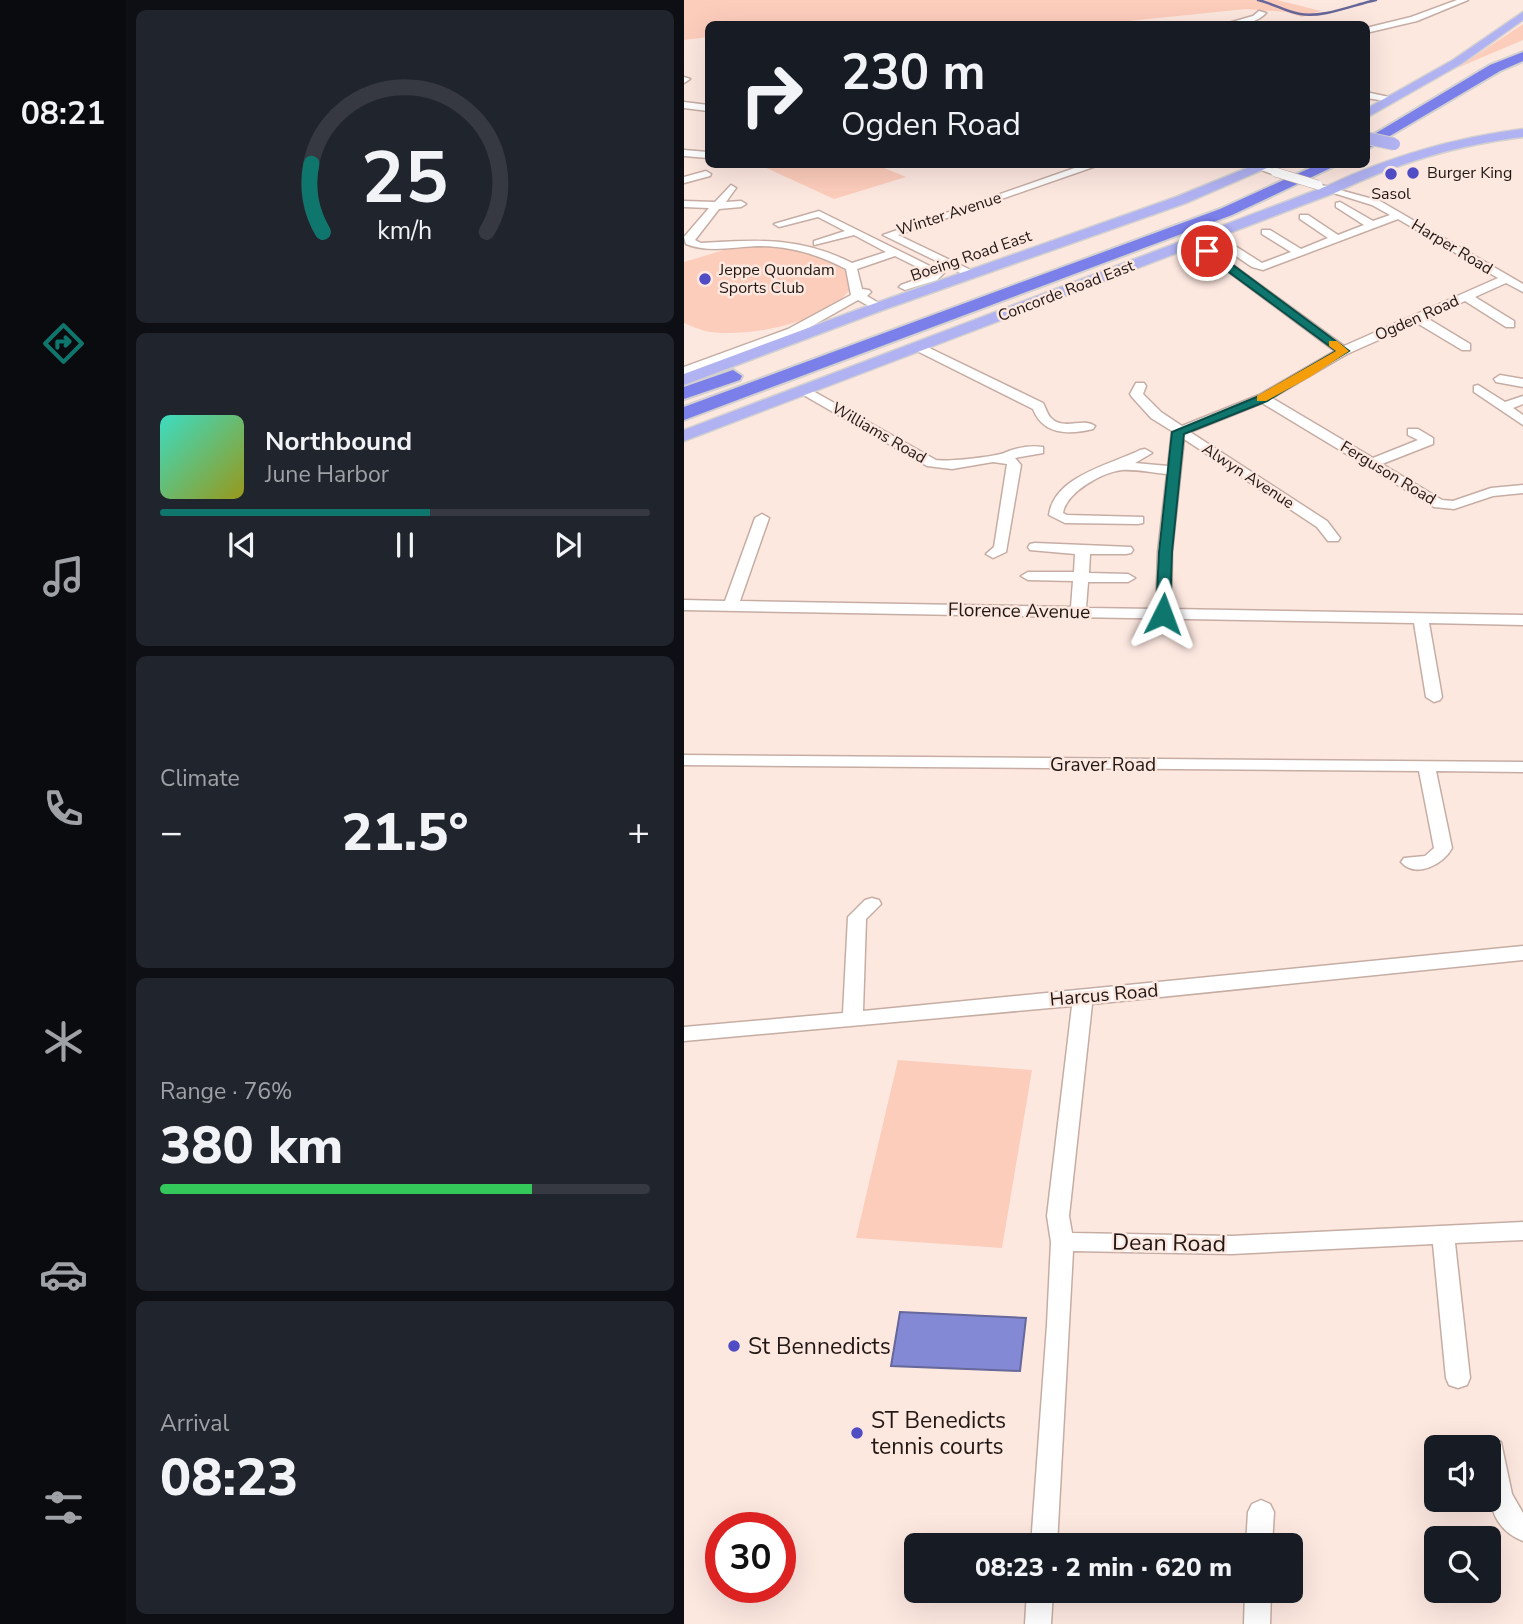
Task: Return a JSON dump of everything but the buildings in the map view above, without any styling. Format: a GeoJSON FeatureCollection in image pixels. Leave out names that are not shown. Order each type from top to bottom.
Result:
{"type":"FeatureCollection","features":[{"type":"Feature","properties":{"kind":"highway"},"geometry":{"type":"LineString","coordinates":[[1370,133],[1471,71],[1523,48]]}},
{"type":"Feature","properties":{"kind":"highway"},"geometry":{"type":"LineString","coordinates":[[1370,144],[1495,68],[1523,56]]}},
{"type":"Feature","properties":{"kind":"highway"},"geometry":{"type":"LineString","coordinates":[[1441,101],[1523,62]]}},
{"type":"Feature","properties":{"kind":"highway"},"geometry":{"type":"LineString","coordinates":[[684,402],[1211,206],[1298,168]]}},
{"type":"Feature","properties":{"kind":"highway"},"geometry":{"type":"LineString","coordinates":[[684,414],[1226,212],[1323,168]]}},
{"type":"Feature","properties":{"kind":"highway"},"geometry":{"type":"LineString","coordinates":[[684,422],[927,323]]}},
{"type":"Feature","properties":{"kind":"highway"},"geometry":{"type":"LineString","coordinates":[[684,393],[871,331]]}},
{"type":"Feature","properties":{"kind":"main road"},"geometry":{"type":"LineString","coordinates":[[1370,112],[1457,62],[1523,15]]}},
{"type":"Feature","properties":{"kind":"main road","name":"Concorde Road East"},"geometry":{"type":"LineString","coordinates":[[1370,166],[1397,149],[1523,133]]}},
{"type":"Feature","properties":{"kind":"main road"},"geometry":{"type":"LineString","coordinates":[[1370,137],[1397,149]]}},
{"type":"Feature","properties":{"kind":"main road","name":"Concorde Road East"},"geometry":{"type":"LineString","coordinates":[[684,436],[1331,190],[1366,168]]}},
{"type":"Feature","properties":{"kind":"main road","name":"Boeing Road East"},"geometry":{"type":"LineString","coordinates":[[684,380],[893,301],[1266,169]]}},
{"type":"Feature","properties":{"kind":"street"},"geometry":{"type":"LineString","coordinates":[[1370,30],[1413,19],[1464,0]]}},
{"type":"Feature","properties":{"kind":"street"},"geometry":{"type":"LineString","coordinates":[[1245,21],[1256,19],[1262,13]]}},
{"type":"Feature","properties":{"kind":"street"},"geometry":{"type":"LineString","coordinates":[[1370,96],[1393,99]]}},
{"type":"Feature","properties":{"kind":"street"},"geometry":{"type":"LineString","coordinates":[[684,105],[705,108]]}},
{"type":"Feature","properties":{"kind":"street"},"geometry":{"type":"LineString","coordinates":[[684,153],[705,155]]}},
{"type":"Feature","properties":{"kind":"street","name":"Winter Avenue"},"geometry":{"type":"LineString","coordinates":[[971,274],[888,235],[1085,168]]}},
{"type":"Feature","properties":{"kind":"street","name":"Harper Road"},"geometry":{"type":"LineString","coordinates":[[1266,169],[1369,200],[1523,289]]}},
{"type":"Feature","properties":{"kind":"street"},"geometry":{"type":"LineString","coordinates":[[684,180],[706,174]]}},
{"type":"Feature","properties":{"kind":"street"},"geometry":{"type":"LineString","coordinates":[[688,242],[731,188]]}},
{"type":"Feature","properties":{"kind":"street"},"geometry":{"type":"LineString","coordinates":[[1331,190],[1372,225]]}},
{"type":"Feature","properties":{"kind":"street"},"geometry":{"type":"LineString","coordinates":[[684,204],[741,204]]}},
{"type":"Feature","properties":{"kind":"street"},"geometry":{"type":"LineString","coordinates":[[780,224],[816,214],[938,272],[933,278],[905,287]]}},
{"type":"Feature","properties":{"kind":"street"},"geometry":{"type":"LineString","coordinates":[[1228,246],[1261,267],[1399,215]]}},
{"type":"Feature","properties":{"kind":"street"},"geometry":{"type":"LineString","coordinates":[[1304,217],[1337,239]]}},
{"type":"Feature","properties":{"kind":"street"},"geometry":{"type":"LineString","coordinates":[[818,243],[854,232]]}},
{"type":"Feature","properties":{"kind":"street"},"geometry":{"type":"LineString","coordinates":[[1266,232],[1300,253]]}},
{"type":"Feature","properties":{"kind":"street"},"geometry":{"type":"LineString","coordinates":[[688,242],[792,243],[818,251],[851,267],[896,252]]}},
{"type":"Feature","properties":{"kind":"street"},"geometry":{"type":"LineString","coordinates":[[1207,251],[1343,351]]}},
{"type":"Feature","properties":{"kind":"street"},"geometry":{"type":"LineString","coordinates":[[851,267],[859,293],[878,307]]}},
{"type":"Feature","properties":{"kind":"street","name":"Ogden Road"},"geometry":{"type":"LineString","coordinates":[[1178,432],[1263,398],[1343,351],[1506,279]]}},
{"type":"Feature","properties":{"kind":"street"},"geometry":{"type":"LineString","coordinates":[[684,371],[799,329],[859,293],[893,301]]}},
{"type":"Feature","properties":{"kind":"street"},"geometry":{"type":"LineString","coordinates":[[1465,297],[1510,324]]}},
{"type":"Feature","properties":{"kind":"street"},"geometry":{"type":"LineString","coordinates":[[1418,318],[1466,347]]}},
{"type":"Feature","properties":{"kind":"street"},"geometry":{"type":"LineString","coordinates":[[920,347],[1038,406],[1042,410],[1042,416],[1060,427],[1071,430],[1088,426]]}},
{"type":"Feature","properties":{"kind":"street"},"geometry":{"type":"LineString","coordinates":[[1500,379],[1523,383]]}},
{"type":"Feature","properties":{"kind":"street"},"geometry":{"type":"LineString","coordinates":[[997,386],[995,391],[1030,411]]}},
{"type":"Feature","properties":{"kind":"street","name":"Alwyn Avenue"},"geometry":{"type":"LineString","coordinates":[[1140,386],[1136,394],[1156,415],[1178,432],[1322,524],[1333,538]]}},
{"type":"Feature","properties":{"kind":"street"},"geometry":{"type":"LineString","coordinates":[[1478,389],[1523,421]]}},
{"type":"Feature","properties":{"kind":"street","name":"Williams Road"},"geometry":{"type":"LineString","coordinates":[[804,390],[936,465],[1003,459],[1016,452],[1038,450]]}},
{"type":"Feature","properties":{"kind":"street","name":"Ferguson Road"},"geometry":{"type":"LineString","coordinates":[[1263,398],[1443,505],[1463,503],[1491,492],[1523,489]]}},
{"type":"Feature","properties":{"kind":"street"},"geometry":{"type":"LineString","coordinates":[[1503,407],[1523,400]]}},
{"type":"Feature","properties":{"kind":"street"},"geometry":{"type":"LineString","coordinates":[[1163,614],[1178,432]]}},
{"type":"Feature","properties":{"kind":"street"},"geometry":{"type":"LineString","coordinates":[[1374,463],[1428,441],[1413,432]]}},
{"type":"Feature","properties":{"kind":"street"},"geometry":{"type":"LineString","coordinates":[[1138,520],[1064,519],[1056,515],[1057,505],[1063,494],[1145,453]]}},
{"type":"Feature","properties":{"kind":"street"},"geometry":{"type":"LineString","coordinates":[[993,554],[1001,549],[1014,465],[1010,460],[1003,459]]}},
{"type":"Feature","properties":{"kind":"street"},"geometry":{"type":"LineString","coordinates":[[1119,467],[1174,471]]}},
{"type":"Feature","properties":{"kind":"street"},"geometry":{"type":"LineString","coordinates":[[731,606],[762,518]]}},
{"type":"Feature","properties":{"kind":"street"},"geometry":{"type":"LineString","coordinates":[[1035,547],[1126,550]]}},
{"type":"Feature","properties":{"kind":"street"},"geometry":{"type":"LineString","coordinates":[[1078,612],[1082,550]]}},
{"type":"Feature","properties":{"kind":"street"},"geometry":{"type":"LineString","coordinates":[[1028,576],[1128,578]]}},
{"type":"Feature","properties":{"kind":"street","name":"Florence Avenue"},"geometry":{"type":"LineString","coordinates":[[684,605],[1523,620]]}},
{"type":"Feature","properties":{"kind":"street"},"geometry":{"type":"LineString","coordinates":[[1421,619],[1434,697]]}},
{"type":"Feature","properties":{"kind":"street","name":"Graver Road"},"geometry":{"type":"LineString","coordinates":[[684,760],[1523,767]]}},
{"type":"Feature","properties":{"kind":"street"},"geometry":{"type":"LineString","coordinates":[[1410,862],[1428,862],[1439,856],[1443,848],[1427,767]]}},
{"type":"Feature","properties":{"kind":"street"},"geometry":{"type":"LineString","coordinates":[[853,1017],[857,917],[872,904]]}},
{"type":"Feature","properties":{"kind":"street","name":"Harcus Road"},"geometry":{"type":"LineString","coordinates":[[684,1034],[1083,998],[1523,953]]}},
{"type":"Feature","properties":{"kind":"street"},"geometry":{"type":"LineString","coordinates":[[1045,1533],[1059,1325],[1062,1242],[1058,1216],[1083,998]]}},
{"type":"Feature","properties":{"kind":"street","name":"Dean Road"},"geometry":{"type":"LineString","coordinates":[[1062,1242],[1232,1245],[1523,1231]]}},
{"type":"Feature","properties":{"kind":"street"},"geometry":{"type":"LineString","coordinates":[[1443,1235],[1458,1378]]}},
{"type":"Feature","properties":{"kind":"street"},"geometry":{"type":"LineString","coordinates":[[1501,1501],[1506,1515],[1523,1529]]}},
{"type":"Feature","properties":{"kind":"street"},"geometry":{"type":"LineString","coordinates":[[1260,1533],[1261,1512]]}},
{"type":"Feature","properties":{"kind":"street"},"geometry":{"type":"LineString","coordinates":[[1038,1624],[1039,1603]]}},
{"type":"Feature","properties":{"kind":"street"},"geometry":{"type":"LineString","coordinates":[[1257,1624],[1258,1603]]}},
{"type":"Feature","properties":{"kind":"shaded area"},"geometry":{"type":"Polygon","coordinates":[[[684,0],[1277,0],[1321,11],[1302,17],[1286,12],[1246,9],[1129,21],[705,21],[705,37],[684,40],[684,0]]]}},
{"type":"Feature","properties":{"kind":"shaded area"},"geometry":{"type":"Polygon","coordinates":[[[1523,24],[1523,40],[1457,68],[1523,24]]]}},
{"type":"Feature","properties":{"kind":"shaded area"},"geometry":{"type":"Polygon","coordinates":[[[767,168],[884,168],[906,177],[834,199],[767,168]]]}},
{"type":"Feature","properties":{"kind":"shaded area"},"geometry":{"type":"Polygon","coordinates":[[[781,245],[814,252],[847,269],[851,287],[841,300],[825,310],[785,326],[741,333],[721,333],[705,331],[684,323],[684,262],[737,246],[781,245]]]}},
{"type":"Feature","properties":{"kind":"shaded area"},"geometry":{"type":"Polygon","coordinates":[[[898,1060],[1032,1070],[1002,1248],[856,1238],[898,1060]]]}},
{"type":"Feature","properties":{"kind":"water"},"geometry":{"type":"Polygon","coordinates":[[[900,1312],[1026,1318],[1020,1371],[891,1366],[900,1312]]]}},
{"type":"Feature","properties":{"kind":"waterway"},"geometry":{"type":"LineString","coordinates":[[1258,0],[1309,15],[1328,13],[1376,0]]}},
{"type":"Feature","properties":{"kind":"slow traffic"},"geometry":{"type":"LineString","coordinates":[[1262,399],[1343,351],[1333,343]]}},
{"type":"Feature","properties":{"kind":"place","name":"Burger King"},"geometry":{"type":"Point","coordinates":[1413,173]}},
{"type":"Feature","properties":{"kind":"place","name":"Sasol"},"geometry":{"type":"Point","coordinates":[1391,174]}},
{"type":"Feature","properties":{"kind":"place","name":"Jeppe Quondam Sports Club"},"geometry":{"type":"Point","coordinates":[705,279]}},
{"type":"Feature","properties":{"kind":"place","name":"St Bennedicts"},"geometry":{"type":"Point","coordinates":[734,1346]}},
{"type":"Feature","properties":{"kind":"place","name":"ST Benedicts tennis courts"},"geometry":{"type":"Point","coordinates":[857,1433]}},
{"type":"Feature","properties":{"kind":"route"},"geometry":{"type":"LineString","coordinates":[[1163,614],[1165,552],[1178,432],[1263,398],[1343,351],[1207,251]]}}]}
